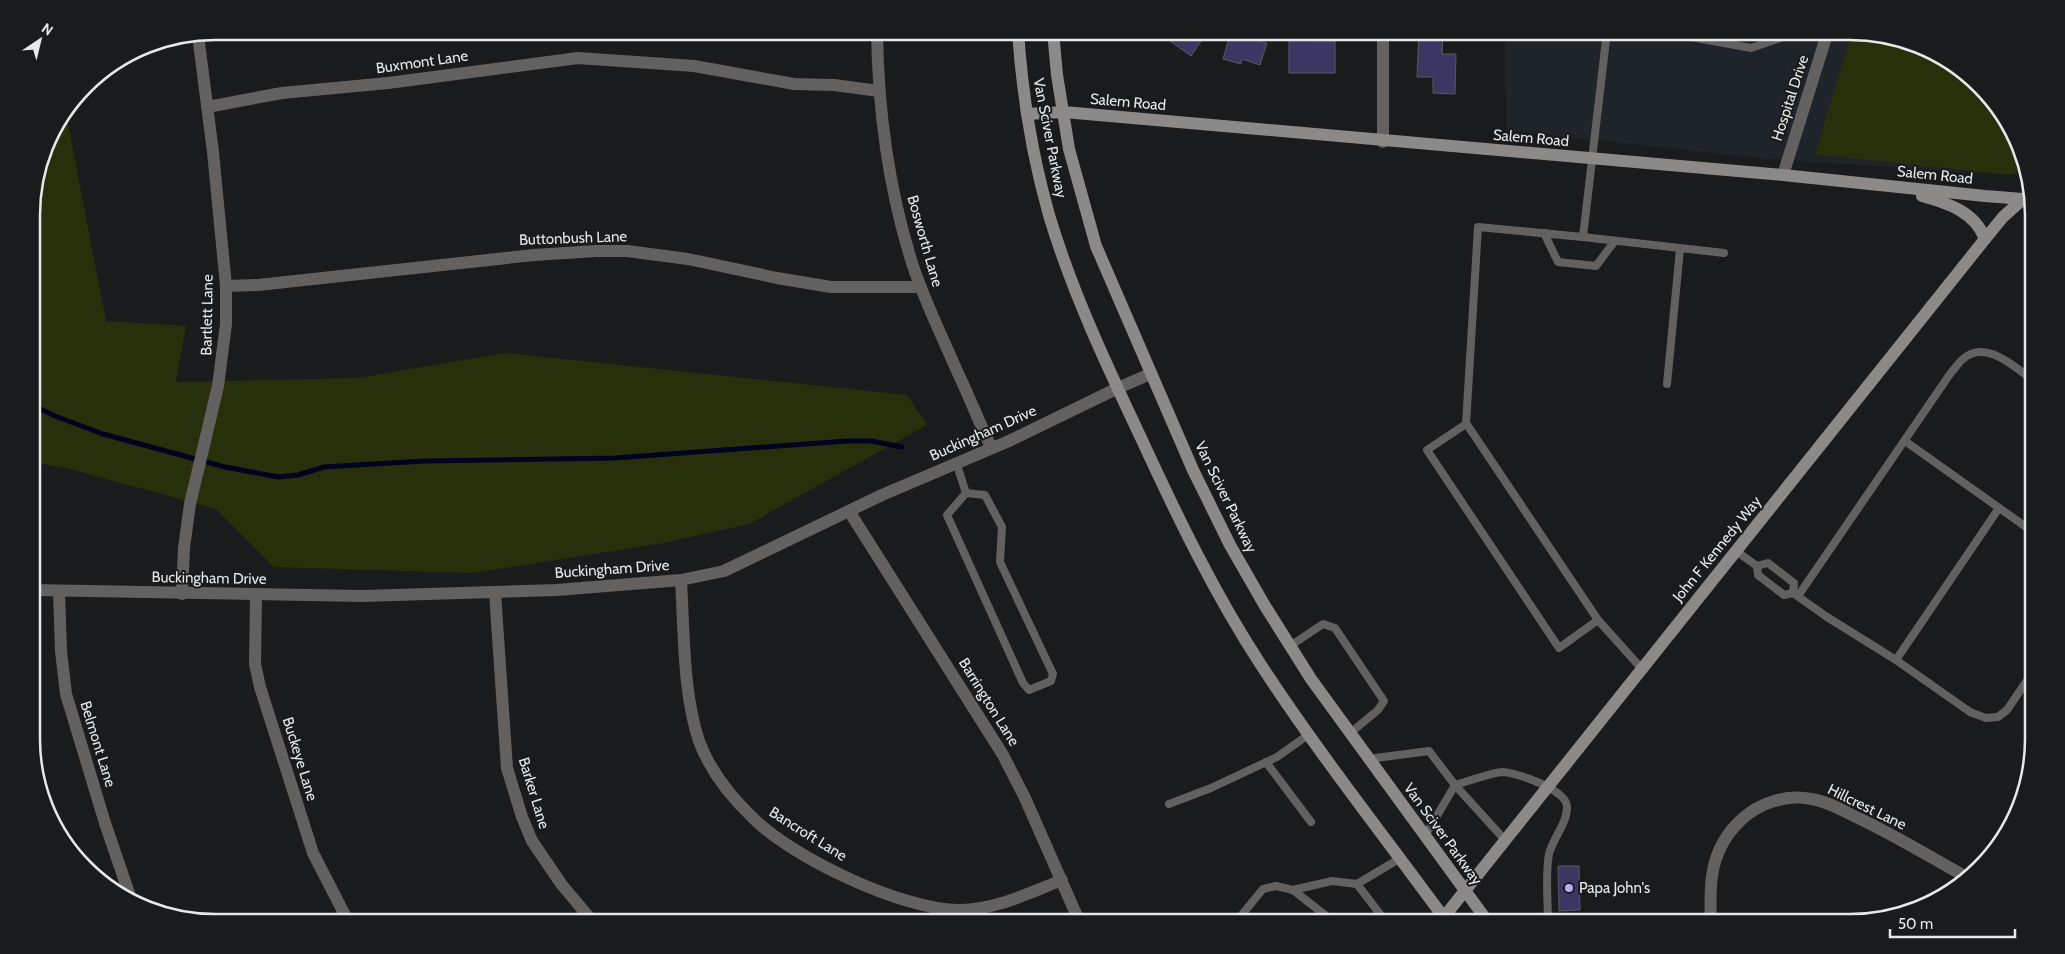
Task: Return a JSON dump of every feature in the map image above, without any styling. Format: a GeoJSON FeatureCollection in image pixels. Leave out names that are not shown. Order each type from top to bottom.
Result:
{"type":"FeatureCollection","features":[{"type":"Feature","properties":{"kind":"street","name":"Bosworth Lane"},"geometry":{"type":"LineString","coordinates":[[877,40],[879,91],[895,197],[921,287],[970,403],[991,447]]}},
{"type":"Feature","properties":{"kind":"street","name":"Van Sciver Parkway"},"geometry":{"type":"LineString","coordinates":[[1019,40],[1027,114],[1049,215],[1071,279],[1118,388],[1183,528],[1218,595],[1259,663],[1308,735],[1400,858],[1439,914]]}},
{"type":"Feature","properties":{"kind":"street","name":"Van Sciver Parkway"},"geometry":{"type":"LineString","coordinates":[[1054,40],[1057,75],[1069,149],[1096,246],[1150,374],[1230,545],[1290,646],[1349,734],[1482,914]]}},
{"type":"Feature","properties":{"kind":"street"},"geometry":{"type":"LineString","coordinates":[[1382,40],[1383,142]]}},
{"type":"Feature","properties":{"kind":"street","name":"Hospital Drive"},"geometry":{"type":"LineString","coordinates":[[1783,175],[1825,40]]}},
{"type":"Feature","properties":{"kind":"street","name":"Bartlett Lane"},"geometry":{"type":"LineString","coordinates":[[182,594],[184,548],[190,504],[211,418],[223,354],[226,286],[199,41]]}},
{"type":"Feature","properties":{"kind":"street","name":"Buxmont Lane"},"geometry":{"type":"LineString","coordinates":[[207,107],[282,93],[388,83],[578,58],[694,66],[785,83],[879,91]]}},
{"type":"Feature","properties":{"kind":"street","name":"Salem Road"},"geometry":{"type":"LineString","coordinates":[[1027,114],[1064,112],[1383,142],[2024,197]]}},
{"type":"Feature","properties":{"kind":"street"},"geometry":{"type":"LineString","coordinates":[[1884,186],[1944,202],[1970,216],[1981,228],[1985,240]]}},
{"type":"Feature","properties":{"kind":"street","name":"John F Kennedy Way"},"geometry":{"type":"LineString","coordinates":[[1449,914],[1465,890],[1985,240],[2004,217],[2024,199]]}},
{"type":"Feature","properties":{"kind":"street","name":"Buttonbush Lane"},"geometry":{"type":"LineString","coordinates":[[226,286],[258,286],[534,255],[627,251],[688,259],[777,278],[831,287],[921,287]]}},
{"type":"Feature","properties":{"kind":"street","name":"Buckingham Drive"},"geometry":{"type":"LineString","coordinates":[[40,590],[317,597],[495,593],[681,580],[724,571],[849,511],[956,462],[1024,434],[1150,374]]}},
{"type":"Feature","properties":{"kind":"street","name":"Barrington Lane"},"geometry":{"type":"LineString","coordinates":[[849,511],[1003,755],[1025,798],[1077,914]]}},
{"type":"Feature","properties":{"kind":"street","name":"Bancroft Lane"},"geometry":{"type":"LineString","coordinates":[[681,580],[692,718],[700,742],[710,765],[724,786],[753,819],[768,831],[839,874],[878,891],[917,904],[956,910],[978,909],[1015,898],[1062,880]]}},
{"type":"Feature","properties":{"kind":"street","name":"Belmont Lane"},"geometry":{"type":"LineString","coordinates":[[59,590],[60,651],[66,694],[105,823],[128,892]]}},
{"type":"Feature","properties":{"kind":"street","name":"Barker Lane"},"geometry":{"type":"LineString","coordinates":[[495,593],[507,768],[522,817],[532,841],[562,885],[586,914]]}},
{"type":"Feature","properties":{"kind":"street","name":"Buckeye Lane"},"geometry":{"type":"LineString","coordinates":[[256,595],[255,664],[260,687],[312,853],[344,914]]}},
{"type":"Feature","properties":{"kind":"street","name":"Hillcrest Lane"},"geometry":{"type":"LineString","coordinates":[[1711,914],[1710,880],[1715,858],[1725,840],[1750,811],[1770,802],[1789,798],[1810,798],[1830,804],[1871,824],[1961,874]]}},
{"type":"Feature","properties":{"kind":"lane"},"geometry":{"type":"LineString","coordinates":[[1583,238],[1606,40]]}},
{"type":"Feature","properties":{"kind":"lane"},"geometry":{"type":"LineString","coordinates":[[1708,40],[1751,48],[1775,40]]}},
{"type":"Feature","properties":{"kind":"lane"},"geometry":{"type":"LineString","coordinates":[[1642,669],[1598,620],[1466,423],[1478,226],[1724,253]]}},
{"type":"Feature","properties":{"kind":"lane"},"geometry":{"type":"LineString","coordinates":[[1544,233],[1558,262],[1596,266],[1614,242]]}},
{"type":"Feature","properties":{"kind":"lane"},"geometry":{"type":"LineString","coordinates":[[1667,384],[1680,249]]}},
{"type":"Feature","properties":{"kind":"lane"},"geometry":{"type":"LineString","coordinates":[[1796,594],[1964,358],[1980,352],[1996,355],[2025,375]]}},
{"type":"Feature","properties":{"kind":"lane"},"geometry":{"type":"LineString","coordinates":[[1466,423],[1427,450],[1559,648],[1598,620]]}},
{"type":"Feature","properties":{"kind":"lane"},"geometry":{"type":"LineString","coordinates":[[1905,440],[2025,526]]}},
{"type":"Feature","properties":{"kind":"lane"},"geometry":{"type":"LineString","coordinates":[[956,462],[966,493]]}},
{"type":"Feature","properties":{"kind":"lane"},"geometry":{"type":"LineString","coordinates":[[966,493],[985,495],[1002,527],[1000,562],[1053,674],[1051,681],[1030,690],[1023,683],[947,515],[966,493]]}},
{"type":"Feature","properties":{"kind":"lane"},"geometry":{"type":"LineString","coordinates":[[1896,660],[1999,508]]}},
{"type":"Feature","properties":{"kind":"lane"},"geometry":{"type":"LineString","coordinates":[[1736,551],[1757,566],[1758,574],[1784,595],[1796,594],[1896,660],[1970,712],[1986,718],[1998,716],[2007,710],[2025,683]]}},
{"type":"Feature","properties":{"kind":"lane"},"geometry":{"type":"LineString","coordinates":[[1757,566],[1768,563],[1794,583],[1796,594]]}},
{"type":"Feature","properties":{"kind":"lane"},"geometry":{"type":"LineString","coordinates":[[1290,646],[1323,624],[1335,628],[1384,701],[1378,710],[1349,734]]}},
{"type":"Feature","properties":{"kind":"lane"},"geometry":{"type":"LineString","coordinates":[[1169,804],[1211,788],[1277,757],[1308,735]]}},
{"type":"Feature","properties":{"kind":"lane"},"geometry":{"type":"LineString","coordinates":[[1368,760],[1429,751],[1455,785],[1505,840]]}},
{"type":"Feature","properties":{"kind":"lane"},"geometry":{"type":"LineString","coordinates":[[1266,762],[1312,822]]}},
{"type":"Feature","properties":{"kind":"lane"},"geometry":{"type":"LineString","coordinates":[[1425,836],[1455,785],[1502,772],[1548,786],[1564,798],[1567,807],[1562,825],[1550,852],[1548,867],[1548,914]]}},
{"type":"Feature","properties":{"kind":"lane"},"geometry":{"type":"LineString","coordinates":[[1293,890],[1332,881],[1357,884],[1400,858]]}},
{"type":"Feature","properties":{"kind":"lane"},"geometry":{"type":"LineString","coordinates":[[1357,884],[1380,914]]}},
{"type":"Feature","properties":{"kind":"lane"},"geometry":{"type":"LineString","coordinates":[[1240,914],[1263,889],[1276,886],[1293,890],[1324,914]]}},
{"type":"Feature","properties":{"kind":"shaded area"},"geometry":{"type":"Polygon","coordinates":[[[1505,40],[1873,41],[1906,49],[1938,63],[1974,91],[1996,118],[1978,173],[1766,159],[1506,130],[1505,40]]]}},
{"type":"Feature","properties":{"kind":"green space"},"geometry":{"type":"Polygon","coordinates":[[[1850,40],[1873,41],[1906,49],[1938,63],[1974,91],[2002,127],[2012,148],[2020,173],[2008,175],[1815,154],[1850,40]]]}},
{"type":"Feature","properties":{"kind":"green space"},"geometry":{"type":"Polygon","coordinates":[[[67,121],[106,321],[186,326],[176,382],[358,378],[505,353],[907,395],[927,425],[749,524],[664,543],[473,573],[274,567],[216,509],[70,469],[40,463],[40,203],[46,170],[53,148],[67,121]]]}},
{"type":"Feature","properties":{"kind":"building"},"geometry":{"type":"Polygon","coordinates":[[[1169,40],[1202,40],[1191,56],[1169,40]]]}},
{"type":"Feature","properties":{"kind":"building"},"geometry":{"type":"Polygon","coordinates":[[[1228,40],[1255,40],[1267,43],[1260,65],[1242,59],[1241,64],[1223,59],[1228,40]]]}},
{"type":"Feature","properties":{"kind":"building"},"geometry":{"type":"Polygon","coordinates":[[[1289,40],[1335,41],[1335,73],[1289,73],[1289,40]]]}},
{"type":"Feature","properties":{"kind":"building"},"geometry":{"type":"Polygon","coordinates":[[[1419,40],[1443,40],[1442,54],[1456,54],[1455,94],[1433,93],[1433,77],[1417,77],[1419,40]]]}},
{"type":"Feature","properties":{"kind":"building","name":"Papa John's"},"geometry":{"type":"Polygon","coordinates":[[[1558,866],[1579,866],[1580,910],[1559,911],[1558,866]]]}},
{"type":"Feature","properties":{"kind":"waterway"},"geometry":{"type":"LineString","coordinates":[[40,409],[103,434],[225,467],[278,477],[298,475],[324,467],[425,461],[615,458],[847,441],[871,441],[902,447]]}},
{"type":"Feature","properties":{"kind":"place","name":"Papa John's"},"geometry":{"type":"Point","coordinates":[1569,888]}}]}
